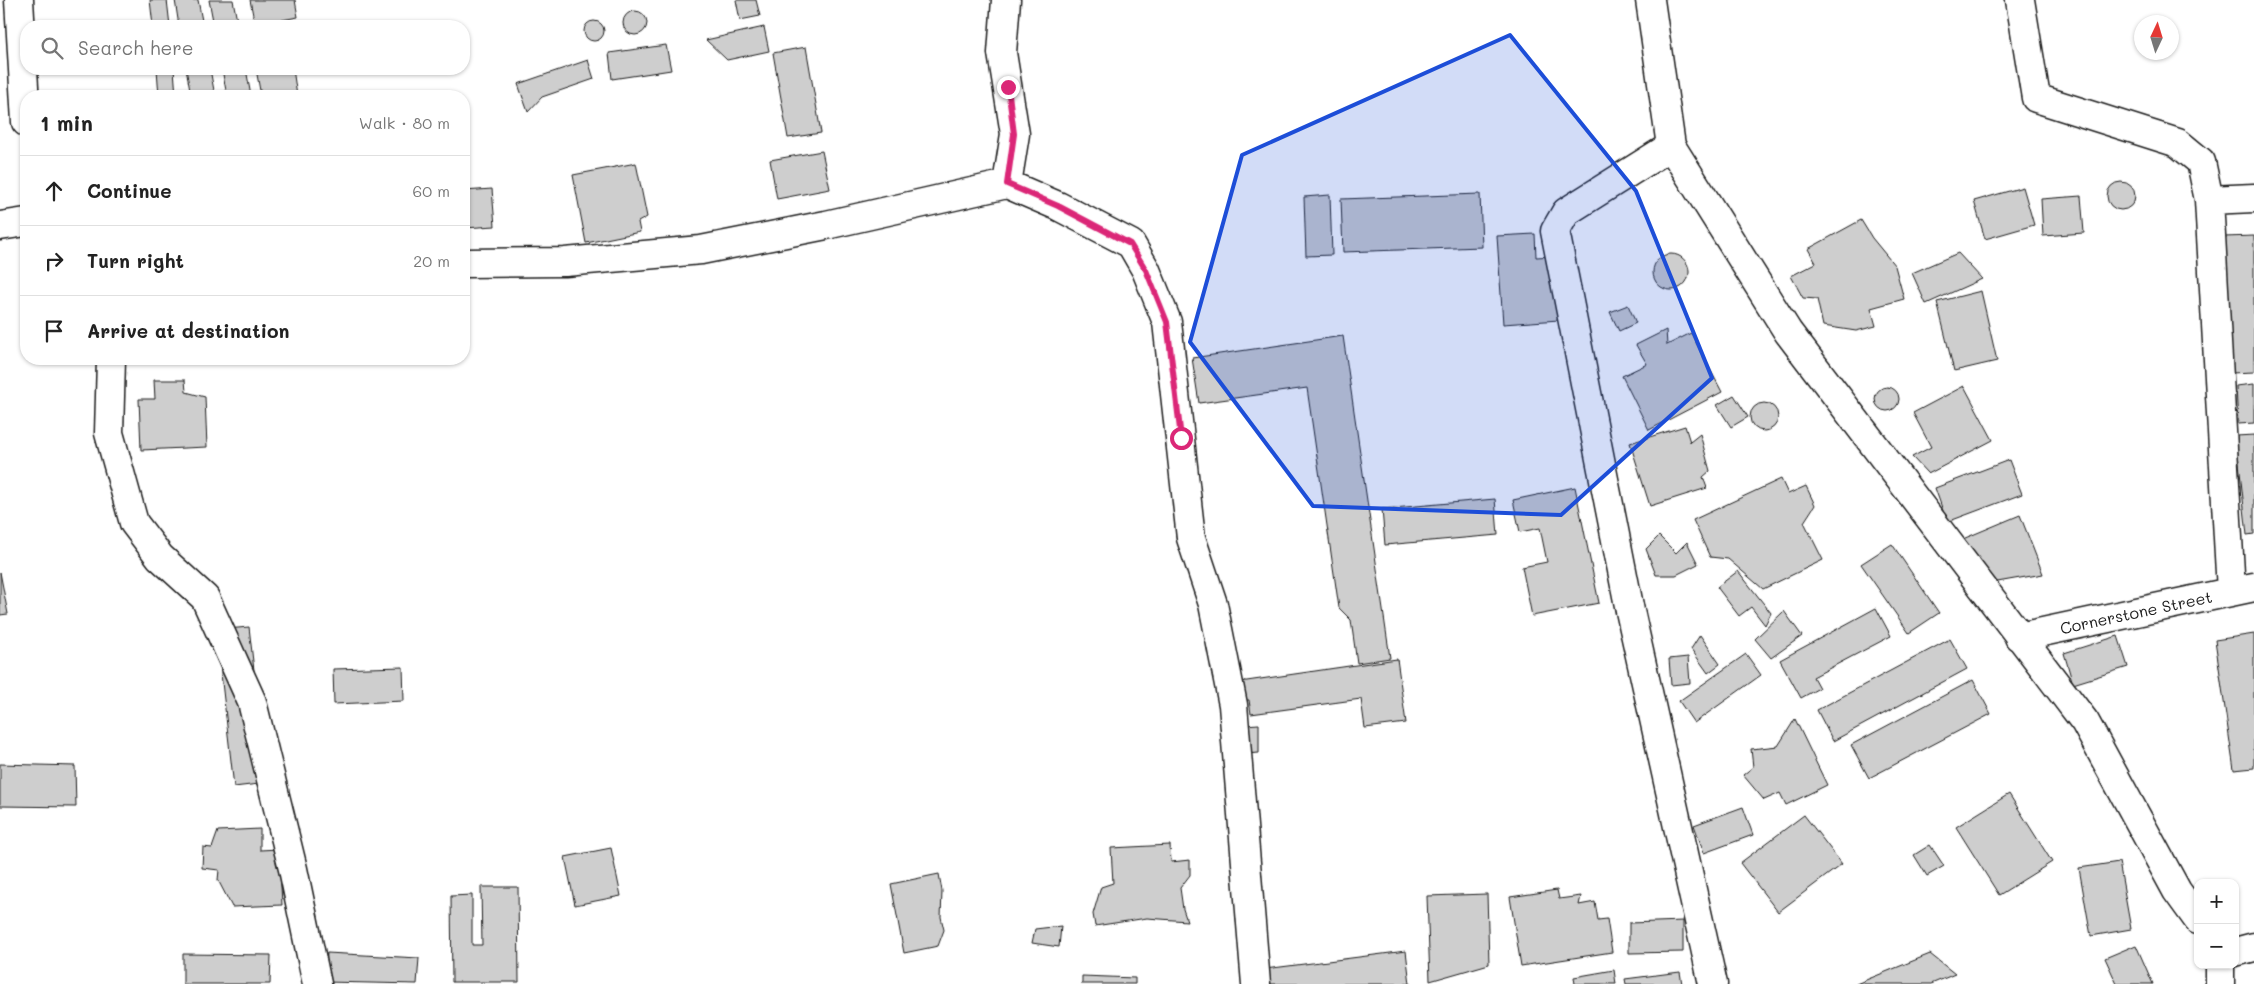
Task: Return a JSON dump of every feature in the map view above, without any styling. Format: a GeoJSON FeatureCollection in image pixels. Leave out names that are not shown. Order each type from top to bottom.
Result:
{"type":"FeatureCollection","features":[{"type":"Feature","properties":{"kind":"street"},"geometry":{"type":"LineString","coordinates":[[19,0],[20,20]]}},
{"type":"Feature","properties":{"kind":"street"},"geometry":{"type":"LineString","coordinates":[[1006,0],[1002,53],[1014,134],[1007,184]]}},
{"type":"Feature","properties":{"kind":"street"},"geometry":{"type":"LineString","coordinates":[[1650,0],[1671,146],[1788,332],[2084,722],[2177,891],[2194,914]]}},
{"type":"Feature","properties":{"kind":"street"},"geometry":{"type":"LineString","coordinates":[[2020,0],[2036,98],[2178,143],[2201,162],[2209,200],[2243,589]]}},
{"type":"Feature","properties":{"kind":"street"},"geometry":{"type":"LineString","coordinates":[[23,75],[24,90]]}},
{"type":"Feature","properties":{"kind":"street"},"geometry":{"type":"LineString","coordinates":[[1671,146],[1566,212],[1555,231],[1630,611],[1713,984]]}},
{"type":"Feature","properties":{"kind":"street"},"geometry":{"type":"LineString","coordinates":[[470,263],[565,262],[701,250],[826,225],[1007,184],[1058,206],[1130,244],[1146,270],[1167,322],[1191,538],[1213,604],[1233,705],[1256,984]]}},
{"type":"Feature","properties":{"kind":"street"},"geometry":{"type":"LineString","coordinates":[[2209,200],[2254,198]]}},
{"type":"Feature","properties":{"kind":"street"},"geometry":{"type":"LineString","coordinates":[[0,226],[20,223]]}},
{"type":"Feature","properties":{"kind":"street"},"geometry":{"type":"LineString","coordinates":[[111,365],[109,433],[134,523],[160,557],[205,598],[252,702],[293,869],[317,984]]}},
{"type":"Feature","properties":{"kind":"street","name":"Cornerstone Street"},"geometry":{"type":"LineString","coordinates":[[2019,637],[2243,589]]}},
{"type":"Feature","properties":{"kind":"street"},"geometry":{"type":"LineString","coordinates":[[2239,951],[2254,947]]}},
{"type":"Feature","properties":{"kind":"street"},"geometry":{"type":"LineString","coordinates":[[2220,969],[2220,984]]}},
{"type":"Feature","properties":{"kind":"highlighted area"},"geometry":{"type":"Polygon","coordinates":[[[1510,35],[1636,191],[1712,378],[1561,515],[1313,506],[1190,342],[1242,155],[1510,35]]]}},
{"type":"Feature","properties":{"kind":"building"},"geometry":{"type":"Polygon","coordinates":[[[150,0],[167,0],[169,20],[152,20],[150,0]]]}},
{"type":"Feature","properties":{"kind":"building"},"geometry":{"type":"Polygon","coordinates":[[[175,0],[198,0],[202,20],[178,20],[175,0]]]}},
{"type":"Feature","properties":{"kind":"building"},"geometry":{"type":"Polygon","coordinates":[[[209,0],[233,0],[237,20],[213,20],[209,0]]]}},
{"type":"Feature","properties":{"kind":"building"},"geometry":{"type":"Polygon","coordinates":[[[250,0],[295,0],[298,17],[282,20],[254,20],[250,0]]]}},
{"type":"Feature","properties":{"kind":"building"},"geometry":{"type":"Polygon","coordinates":[[[736,0],[756,0],[760,16],[740,20],[736,0]]]}},
{"type":"Feature","properties":{"kind":"building"},"geometry":{"type":"Polygon","coordinates":[[[635,11],[644,14],[647,23],[644,32],[635,35],[626,32],[623,23],[626,14],[635,11]]]}},
{"type":"Feature","properties":{"kind":"building"},"geometry":{"type":"Polygon","coordinates":[[[590,21],[598,21],[604,27],[604,35],[598,41],[590,41],[584,35],[584,27],[590,21]]]}},
{"type":"Feature","properties":{"kind":"building"},"geometry":{"type":"Polygon","coordinates":[[[764,27],[769,51],[727,60],[706,40],[764,27]]]}},
{"type":"Feature","properties":{"kind":"building"},"geometry":{"type":"Polygon","coordinates":[[[666,45],[671,70],[612,79],[609,53],[666,45]]]}},
{"type":"Feature","properties":{"kind":"building"},"geometry":{"type":"Polygon","coordinates":[[[806,47],[821,133],[788,138],[773,53],[806,47]]]}},
{"type":"Feature","properties":{"kind":"building"},"geometry":{"type":"Polygon","coordinates":[[[588,60],[594,79],[542,97],[528,112],[518,84],[588,60]]]}},
{"type":"Feature","properties":{"kind":"building"},"geometry":{"type":"Polygon","coordinates":[[[157,75],[174,75],[176,90],[159,90],[157,75]]]}},
{"type":"Feature","properties":{"kind":"building"},"geometry":{"type":"Polygon","coordinates":[[[187,75],[211,75],[214,90],[190,90],[187,75]]]}},
{"type":"Feature","properties":{"kind":"building"},"geometry":{"type":"Polygon","coordinates":[[[223,75],[247,75],[250,90],[226,90],[223,75]]]}},
{"type":"Feature","properties":{"kind":"building"},"geometry":{"type":"Polygon","coordinates":[[[257,75],[294,75],[296,90],[260,90],[257,75]]]}},
{"type":"Feature","properties":{"kind":"building"},"geometry":{"type":"Polygon","coordinates":[[[822,151],[830,189],[777,199],[770,160],[822,151]]]}},
{"type":"Feature","properties":{"kind":"building"},"geometry":{"type":"Polygon","coordinates":[[[636,163],[647,217],[638,222],[640,232],[586,243],[573,175],[636,163]]]}},
{"type":"Feature","properties":{"kind":"building"},"geometry":{"type":"Polygon","coordinates":[[[2121,182],[2131,186],[2135,196],[2131,206],[2121,210],[2111,206],[2107,196],[2111,186],[2121,182]]]}},
{"type":"Feature","properties":{"kind":"building"},"geometry":{"type":"Polygon","coordinates":[[[2023,187],[2034,225],[1985,239],[1974,201],[2023,187]]]}},
{"type":"Feature","properties":{"kind":"building"},"geometry":{"type":"Polygon","coordinates":[[[492,189],[495,226],[470,228],[470,191],[492,189]]]}},
{"type":"Feature","properties":{"kind":"building"},"geometry":{"type":"Polygon","coordinates":[[[1480,194],[1482,247],[1343,252],[1341,199],[1480,194]]]}},
{"type":"Feature","properties":{"kind":"building"},"geometry":{"type":"Polygon","coordinates":[[[1330,195],[1332,255],[1306,256],[1304,197],[1330,195]]]}},
{"type":"Feature","properties":{"kind":"building"},"geometry":{"type":"Polygon","coordinates":[[[2081,196],[2084,233],[2043,236],[2041,199],[2081,196]]]}},
{"type":"Feature","properties":{"kind":"building"},"geometry":{"type":"Polygon","coordinates":[[[1861,220],[1872,238],[1895,266],[1904,299],[1871,308],[1876,326],[1856,331],[1823,326],[1817,299],[1803,298],[1791,276],[1816,263],[1808,249],[1861,220]]]}},
{"type":"Feature","properties":{"kind":"building"},"geometry":{"type":"Polygon","coordinates":[[[1535,234],[1536,257],[1555,256],[1559,320],[1503,324],[1497,236],[1535,234]]]}},
{"type":"Feature","properties":{"kind":"building"},"geometry":{"type":"Polygon","coordinates":[[[2254,236],[2254,372],[2231,373],[2224,237],[2254,236]]]}},
{"type":"Feature","properties":{"kind":"building"},"geometry":{"type":"Polygon","coordinates":[[[1958,253],[1982,279],[1926,304],[1912,273],[1958,253]]]}},
{"type":"Feature","properties":{"kind":"building"},"geometry":{"type":"Polygon","coordinates":[[[1671,254],[1678,255],[1684,259],[1688,265],[1688,279],[1684,285],[1678,289],[1671,290],[1664,289],[1658,285],[1654,279],[1653,272],[1654,265],[1658,259],[1664,255],[1671,254]]]}},
{"type":"Feature","properties":{"kind":"building"},"geometry":{"type":"Polygon","coordinates":[[[1981,291],[1997,361],[1954,371],[1937,302],[1981,291]]]}},
{"type":"Feature","properties":{"kind":"building"},"geometry":{"type":"Polygon","coordinates":[[[1628,305],[1636,323],[1619,331],[1610,312],[1628,305]]]}},
{"type":"Feature","properties":{"kind":"building"},"geometry":{"type":"Polygon","coordinates":[[[1666,330],[1667,345],[1691,333],[1722,392],[1649,430],[1622,376],[1647,364],[1636,345],[1666,330]]]}},
{"type":"Feature","properties":{"kind":"building"},"geometry":{"type":"Polygon","coordinates":[[[1343,336],[1390,658],[1357,663],[1351,620],[1339,608],[1307,388],[1199,403],[1192,358],[1343,336]]]}},
{"type":"Feature","properties":{"kind":"building"},"geometry":{"type":"Polygon","coordinates":[[[154,380],[185,380],[186,392],[205,397],[207,447],[141,450],[139,399],[155,399],[154,380]]]}},
{"type":"Feature","properties":{"kind":"building"},"geometry":{"type":"Polygon","coordinates":[[[2254,384],[2254,423],[2238,424],[2236,386],[2254,384]]]}},
{"type":"Feature","properties":{"kind":"building"},"geometry":{"type":"Polygon","coordinates":[[[1964,386],[1993,440],[1928,474],[1912,457],[1931,447],[1913,413],[1964,386]]]}},
{"type":"Feature","properties":{"kind":"building"},"geometry":{"type":"Polygon","coordinates":[[[1887,387],[1895,391],[1899,399],[1895,407],[1887,411],[1879,407],[1875,399],[1879,391],[1887,387]]]}},
{"type":"Feature","properties":{"kind":"building"},"geometry":{"type":"Polygon","coordinates":[[[1734,395],[1748,417],[1731,427],[1717,405],[1734,395]]]}},
{"type":"Feature","properties":{"kind":"building"},"geometry":{"type":"Polygon","coordinates":[[[1764,403],[1774,407],[1778,417],[1774,427],[1764,431],[1754,427],[1750,417],[1754,407],[1764,403]]]}},
{"type":"Feature","properties":{"kind":"building"},"geometry":{"type":"Polygon","coordinates":[[[1685,426],[1690,442],[1700,434],[1710,471],[1703,477],[1707,488],[1650,506],[1630,443],[1685,426]]]}},
{"type":"Feature","properties":{"kind":"building"},"geometry":{"type":"Polygon","coordinates":[[[2254,435],[2254,534],[2247,535],[2236,436],[2254,435]]]}},
{"type":"Feature","properties":{"kind":"building"},"geometry":{"type":"Polygon","coordinates":[[[2009,460],[2022,494],[1947,522],[1935,488],[2009,460]]]}},
{"type":"Feature","properties":{"kind":"building"},"geometry":{"type":"Polygon","coordinates":[[[1781,479],[1788,494],[1806,486],[1815,505],[1804,522],[1823,560],[1763,589],[1728,559],[1710,557],[1693,520],[1781,479]]]}},
{"type":"Feature","properties":{"kind":"building"},"geometry":{"type":"Polygon","coordinates":[[[1575,487],[1599,603],[1532,616],[1522,567],[1547,562],[1540,528],[1520,532],[1513,500],[1575,487]]]}},
{"type":"Feature","properties":{"kind":"building"},"geometry":{"type":"Polygon","coordinates":[[[1495,499],[1498,535],[1385,545],[1382,509],[1495,499]]]}},
{"type":"Feature","properties":{"kind":"building"},"geometry":{"type":"Polygon","coordinates":[[[2020,515],[2043,574],[1986,584],[1958,541],[2020,515]]]}},
{"type":"Feature","properties":{"kind":"building"},"geometry":{"type":"Polygon","coordinates":[[[1659,536],[1676,553],[1687,542],[1698,564],[1676,575],[1656,575],[1646,549],[1659,536]]]}},
{"type":"Feature","properties":{"kind":"building"},"geometry":{"type":"Polygon","coordinates":[[[1892,544],[1939,613],[1909,633],[1861,564],[1892,544]]]}},
{"type":"Feature","properties":{"kind":"building"},"geometry":{"type":"Polygon","coordinates":[[[1738,571],[1771,613],[1765,625],[1751,607],[1739,616],[1717,587],[1738,571]]]}},
{"type":"Feature","properties":{"kind":"building"},"geometry":{"type":"Polygon","coordinates":[[[0,572],[8,614],[0,615],[0,572]]]}},
{"type":"Feature","properties":{"kind":"building"},"geometry":{"type":"Polygon","coordinates":[[[1876,608],[1891,636],[1813,677],[1819,688],[1801,698],[1780,660],[1876,608]]]}},
{"type":"Feature","properties":{"kind":"building"},"geometry":{"type":"Polygon","coordinates":[[[1784,611],[1802,636],[1771,658],[1755,639],[1784,611]]]}},
{"type":"Feature","properties":{"kind":"building"},"geometry":{"type":"Polygon","coordinates":[[[249,627],[267,783],[234,787],[216,630],[249,627]]]}},
{"type":"Feature","properties":{"kind":"building"},"geometry":{"type":"Polygon","coordinates":[[[2254,634],[2254,768],[2234,770],[2215,640],[2254,634]]]}},
{"type":"Feature","properties":{"kind":"building"},"geometry":{"type":"Polygon","coordinates":[[[1700,635],[1720,664],[1708,673],[1691,649],[1700,635]]]}},
{"type":"Feature","properties":{"kind":"building"},"geometry":{"type":"Polygon","coordinates":[[[2118,636],[2128,667],[2073,684],[2064,653],[2118,636]]]}},
{"type":"Feature","properties":{"kind":"building"},"geometry":{"type":"Polygon","coordinates":[[[1950,639],[1967,669],[1833,741],[1817,710],[1950,639]]]}},
{"type":"Feature","properties":{"kind":"building"},"geometry":{"type":"Polygon","coordinates":[[[1746,654],[1761,675],[1694,723],[1679,701],[1746,654]]]}},
{"type":"Feature","properties":{"kind":"building"},"geometry":{"type":"Polygon","coordinates":[[[1688,657],[1690,683],[1671,685],[1669,659],[1688,657]]]}},
{"type":"Feature","properties":{"kind":"building"},"geometry":{"type":"Polygon","coordinates":[[[1397,659],[1406,723],[1365,728],[1361,699],[1251,714],[1249,700],[1243,700],[1240,682],[1397,659]]]}},
{"type":"Feature","properties":{"kind":"building"},"geometry":{"type":"Polygon","coordinates":[[[403,667],[404,701],[334,704],[333,669],[403,667]]]}},
{"type":"Feature","properties":{"kind":"building"},"geometry":{"type":"Polygon","coordinates":[[[1973,680],[1991,714],[1869,778],[1851,745],[1973,680]]]}},
{"type":"Feature","properties":{"kind":"building"},"geometry":{"type":"Polygon","coordinates":[[[1795,719],[1827,785],[1786,805],[1780,793],[1764,800],[1743,775],[1753,767],[1751,749],[1778,746],[1795,719]]]}},
{"type":"Feature","properties":{"kind":"building"},"geometry":{"type":"Polygon","coordinates":[[[1259,724],[1259,753],[1245,754],[1244,725],[1259,724]]]}},
{"type":"Feature","properties":{"kind":"building"},"geometry":{"type":"Polygon","coordinates":[[[0,764],[75,766],[76,807],[0,806],[0,764]]]}},
{"type":"Feature","properties":{"kind":"building"},"geometry":{"type":"Polygon","coordinates":[[[2009,794],[2052,862],[1999,895],[1956,827],[2009,794]]]}},
{"type":"Feature","properties":{"kind":"building"},"geometry":{"type":"Polygon","coordinates":[[[1743,807],[1753,835],[1704,853],[1694,825],[1743,807]]]}},
{"type":"Feature","properties":{"kind":"building"},"geometry":{"type":"Polygon","coordinates":[[[1804,815],[1842,864],[1778,912],[1740,863],[1804,815]]]}},
{"type":"Feature","properties":{"kind":"building"},"geometry":{"type":"Polygon","coordinates":[[[260,829],[260,850],[279,849],[282,905],[232,907],[218,880],[219,870],[202,868],[203,847],[212,848],[218,831],[260,829]]]}},
{"type":"Feature","properties":{"kind":"building"},"geometry":{"type":"Polygon","coordinates":[[[1170,845],[1171,862],[1190,860],[1190,875],[1180,888],[1187,921],[1147,918],[1095,926],[1093,914],[1101,887],[1113,883],[1111,848],[1170,845]]]}},
{"type":"Feature","properties":{"kind":"building"},"geometry":{"type":"Polygon","coordinates":[[[1930,845],[1944,866],[1927,876],[1914,855],[1930,845]]]}},
{"type":"Feature","properties":{"kind":"building"},"geometry":{"type":"Polygon","coordinates":[[[611,848],[621,896],[575,905],[565,857],[611,848]]]}},
{"type":"Feature","properties":{"kind":"building"},"geometry":{"type":"Polygon","coordinates":[[[2119,862],[2131,929],[2091,936],[2079,868],[2119,862]]]}},
{"type":"Feature","properties":{"kind":"building"},"geometry":{"type":"Polygon","coordinates":[[[939,874],[942,891],[941,917],[944,930],[938,946],[904,953],[891,884],[939,874]]]}},
{"type":"Feature","properties":{"kind":"building"},"geometry":{"type":"Polygon","coordinates":[[[481,887],[518,887],[519,982],[452,982],[451,896],[472,895],[472,945],[482,945],[481,887]]]}},
{"type":"Feature","properties":{"kind":"building"},"geometry":{"type":"Polygon","coordinates":[[[1557,890],[1559,899],[1581,896],[1579,905],[1595,902],[1598,920],[1607,919],[1612,952],[1521,966],[1510,897],[1557,890]]]}},
{"type":"Feature","properties":{"kind":"building"},"geometry":{"type":"Polygon","coordinates":[[[1487,894],[1489,964],[1430,981],[1427,896],[1487,894]]]}},
{"type":"Feature","properties":{"kind":"building"},"geometry":{"type":"Polygon","coordinates":[[[1683,921],[1683,952],[1629,953],[1629,923],[1683,921]]]}},
{"type":"Feature","properties":{"kind":"building"},"geometry":{"type":"Polygon","coordinates":[[[1061,926],[1059,947],[1032,943],[1035,929],[1061,926]]]}},
{"type":"Feature","properties":{"kind":"building"},"geometry":{"type":"Polygon","coordinates":[[[2136,945],[2153,984],[2117,984],[2105,958],[2136,945]]]}},
{"type":"Feature","properties":{"kind":"building"},"geometry":{"type":"Polygon","coordinates":[[[1406,951],[1410,984],[1267,984],[1265,969],[1406,951]]]}},
{"type":"Feature","properties":{"kind":"building"},"geometry":{"type":"Polygon","coordinates":[[[327,953],[419,958],[417,984],[325,982],[327,953]]]}},
{"type":"Feature","properties":{"kind":"building"},"geometry":{"type":"Polygon","coordinates":[[[183,954],[271,955],[270,984],[183,984],[183,954]]]}},
{"type":"Feature","properties":{"kind":"building"},"geometry":{"type":"Polygon","coordinates":[[[1930,954],[1955,974],[1931,984],[1856,984],[1930,954]]]}},
{"type":"Feature","properties":{"kind":"building"},"geometry":{"type":"Polygon","coordinates":[[[1614,970],[1616,984],[1575,984],[1574,977],[1614,970]]]}},
{"type":"Feature","properties":{"kind":"building"},"geometry":{"type":"Polygon","coordinates":[[[1680,972],[1682,984],[1626,984],[1625,979],[1680,972]]]}},
{"type":"Feature","properties":{"kind":"building"},"geometry":{"type":"Polygon","coordinates":[[[1082,976],[1135,978],[1135,984],[1082,984],[1082,976]]]}},
{"type":"Feature","properties":{"kind":"route"},"geometry":{"type":"LineString","coordinates":[[1008,87],[1014,134],[1007,184],[1058,206],[1130,244],[1146,270],[1167,322],[1181,438]]}}]}
